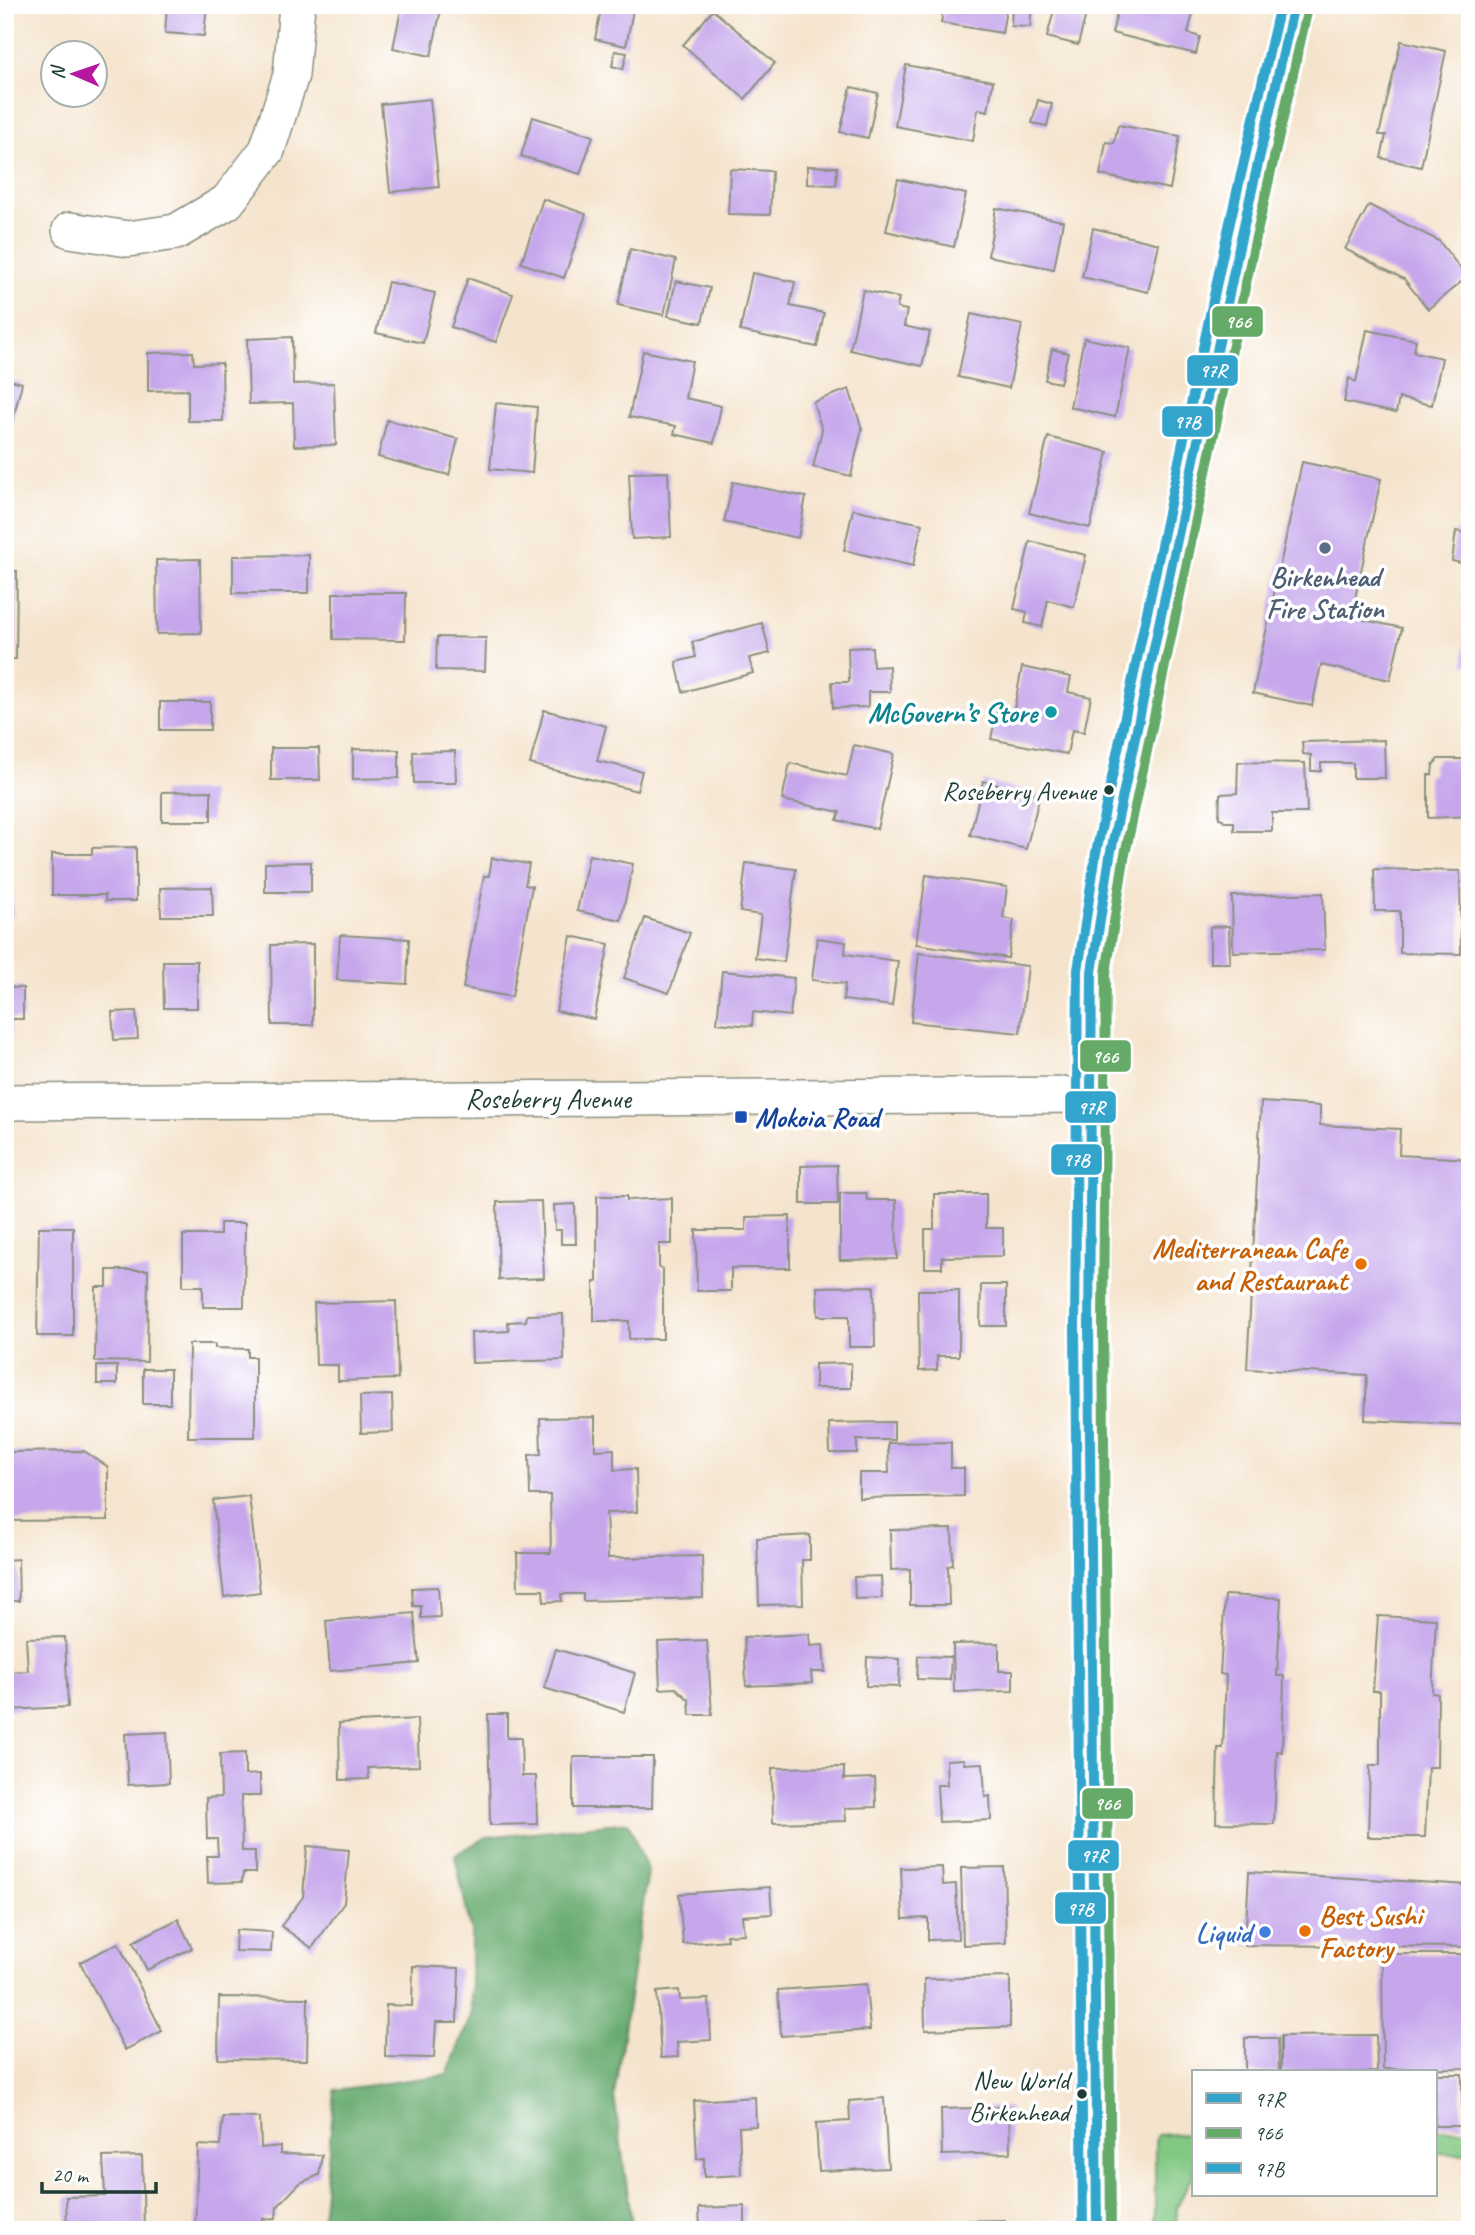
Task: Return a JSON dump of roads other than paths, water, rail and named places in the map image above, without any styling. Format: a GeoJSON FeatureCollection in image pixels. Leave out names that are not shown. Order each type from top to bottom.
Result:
{"type":"FeatureCollection","features":[{"type":"Feature","properties":{"kind":"main road"},"geometry":{"type":"LineString","coordinates":[[1097,2230],[1089,1327],[1092,972],[1110,856],[1239,247],[1294,5]]}},
{"type":"Feature","properties":{"kind":"street"},"geometry":{"type":"LineString","coordinates":[[70,230],[128,239],[176,232],[227,202],[267,150],[291,75],[297,5]]}},
{"type":"Feature","properties":{"kind":"street","name":"Roseberry Avenue"},"geometry":{"type":"LineString","coordinates":[[5,1102],[1090,1096]]}},
{"type":"Feature","properties":{"kind":"place","name":"Birkenhead Fire Station"},"geometry":{"type":"Point","coordinates":[1325,548]}},
{"type":"Feature","properties":{"kind":"place","name":"McGovern’s Store"},"geometry":{"type":"Point","coordinates":[1051,712]}},
{"type":"Feature","properties":{"kind":"place","name":"Roseberry Avenue"},"geometry":{"type":"Point","coordinates":[1109,790]}},
{"type":"Feature","properties":{"kind":"place","name":"Mokoia Road"},"geometry":{"type":"Point","coordinates":[741,1117]}},
{"type":"Feature","properties":{"kind":"place","name":"Mediterranean Cafe and Restaurant"},"geometry":{"type":"Point","coordinates":[1361,1264]}},
{"type":"Feature","properties":{"kind":"place","name":"Best Sushi Factory"},"geometry":{"type":"Point","coordinates":[1305,1931]}},
{"type":"Feature","properties":{"kind":"place","name":"Liquid"},"geometry":{"type":"Point","coordinates":[1265,1932]}},
{"type":"Feature","properties":{"kind":"place","name":"New World Birkenhead"},"geometry":{"type":"Point","coordinates":[1082,2094]}}]}
